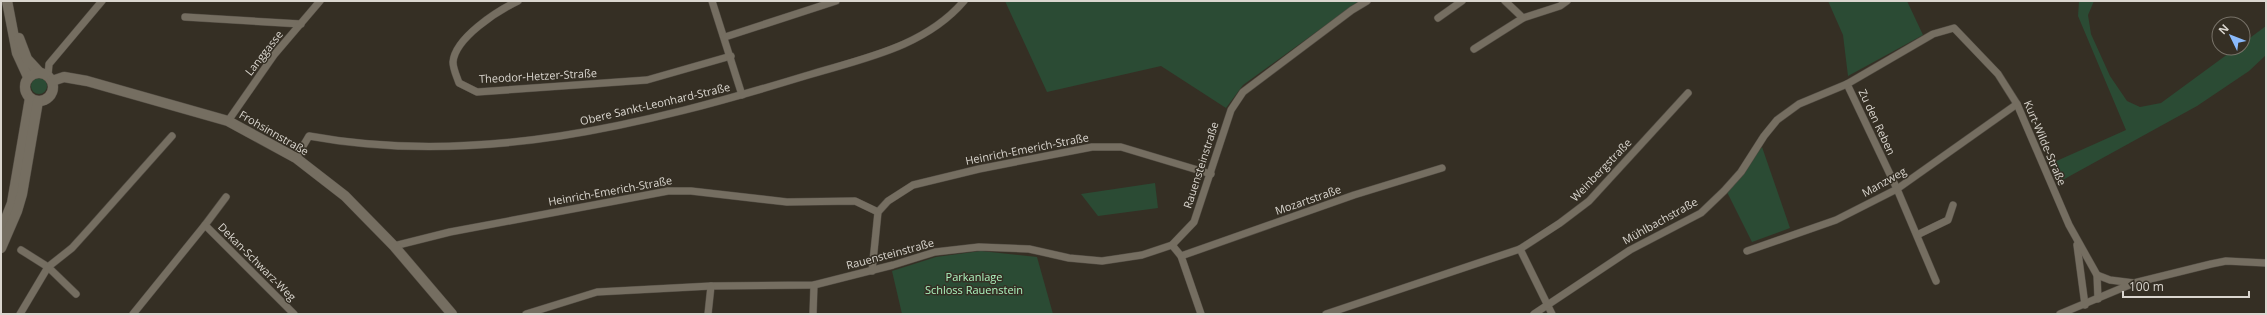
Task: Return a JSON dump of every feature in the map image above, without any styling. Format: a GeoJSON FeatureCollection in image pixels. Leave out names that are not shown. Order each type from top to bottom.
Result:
{"type":"FeatureCollection","features":[{"type":"Feature","properties":{"kind":"street"},"geometry":{"type":"LineString","coordinates":[[1,248],[17,211],[22,194],[34,100],[24,88],[28,77],[17,53],[7,1]]}},
{"type":"Feature","properties":{"kind":"street"},"geometry":{"type":"LineString","coordinates":[[12,1],[24,51],[46,76],[51,93],[47,98],[34,100]]}},
{"type":"Feature","properties":{"kind":"street"},"geometry":{"type":"LineString","coordinates":[[46,76],[49,64],[102,1]]}},
{"type":"Feature","properties":{"kind":"street","name":"Langgasse"},"geometry":{"type":"LineString","coordinates":[[228,121],[274,55],[320,1]]}},
{"type":"Feature","properties":{"kind":"street","name":"Theodor-Hetzer-Straße"},"geometry":{"type":"LineString","coordinates":[[518,1],[475,29],[464,40],[453,62],[459,83],[477,92],[647,80],[731,56]]}},
{"type":"Feature","properties":{"kind":"street"},"geometry":{"type":"LineString","coordinates":[[712,1],[725,37],[742,95]]}},
{"type":"Feature","properties":{"kind":"street"},"geometry":{"type":"LineString","coordinates":[[725,37],[836,1]]}},
{"type":"Feature","properties":{"kind":"street","name":"Obere Sankt-Leonhard-Straße"},"geometry":{"type":"LineString","coordinates":[[296,158],[309,136],[350,143],[409,146],[477,145],[532,141],[603,130],[742,95],[878,54],[913,41],[956,10],[964,1]]}},
{"type":"Feature","properties":{"kind":"street","name":"Rauensteinstraße"},"geometry":{"type":"LineString","coordinates":[[526,314],[597,292],[711,286],[814,285],[872,271],[936,252],[979,247],[1029,249],[1069,258],[1102,261],[1142,255],[1172,245],[1194,222],[1231,110],[1243,92],[1352,10],[1368,1]]}},
{"type":"Feature","properties":{"kind":"street"},"geometry":{"type":"LineString","coordinates":[[1438,18],[1462,1]]}},
{"type":"Feature","properties":{"kind":"street"},"geometry":{"type":"LineString","coordinates":[[1505,1],[1523,18]]}},
{"type":"Feature","properties":{"kind":"street"},"geometry":{"type":"LineString","coordinates":[[1474,49],[1523,18],[1560,6],[1568,1]]}},
{"type":"Feature","properties":{"kind":"street"},"geometry":{"type":"LineString","coordinates":[[185,16],[301,24]]}},
{"type":"Feature","properties":{"kind":"street","name":"Mühlbachstraße"},"geometry":{"type":"LineString","coordinates":[[1534,314],[1630,250],[1701,213],[1741,172],[1764,136],[1777,120],[1799,104],[1847,84],[1933,34],[1954,28],[1967,40]]}},
{"type":"Feature","properties":{"kind":"street","name":"Kurt-Wilde-Straße"},"geometry":{"type":"LineString","coordinates":[[1967,40],[1998,74],[2017,104],[2049,182],[2077,243],[2097,275],[2098,299]]}},
{"type":"Feature","properties":{"kind":"street"},"geometry":{"type":"LineString","coordinates":[[28,77],[46,76]]}},
{"type":"Feature","properties":{"kind":"street","name":"Frohsinnstraße"},"geometry":{"type":"LineString","coordinates":[[46,76],[87,81],[228,121],[296,158],[345,196],[394,246],[452,314]]}},
{"type":"Feature","properties":{"kind":"street","name":"Zu den Reben"},"geometry":{"type":"LineString","coordinates":[[1847,84],[1897,189],[1936,281]]}},
{"type":"Feature","properties":{"kind":"street","name":"Weinbergstraße"},"geometry":{"type":"LineString","coordinates":[[1326,314],[1520,248],[1560,224],[1589,201],[1688,93]]}},
{"type":"Feature","properties":{"kind":"street"},"geometry":{"type":"LineString","coordinates":[[1,230],[12,203],[34,100]]}},
{"type":"Feature","properties":{"kind":"street","name":"Manzweg"},"geometry":{"type":"LineString","coordinates":[[1747,251],[1836,220],[1897,189],[2017,104]]}},
{"type":"Feature","properties":{"kind":"street"},"geometry":{"type":"LineString","coordinates":[[20,314],[48,267],[82,238],[172,136]]}},
{"type":"Feature","properties":{"kind":"street","name":"Heinrich-Emerich-Straße"},"geometry":{"type":"LineString","coordinates":[[394,246],[450,232],[668,190],[691,191],[787,202],[855,201],[878,212],[888,201],[913,185],[979,169],[1092,147],[1121,147],[1211,174]]}},
{"type":"Feature","properties":{"kind":"street","name":"Mozartstraße"},"geometry":{"type":"LineString","coordinates":[[1182,256],[1354,195],[1442,168]]}},
{"type":"Feature","properties":{"kind":"street","name":"Dekan-Schwarz-Weg"},"geometry":{"type":"LineString","coordinates":[[133,314],[226,197]]}},
{"type":"Feature","properties":{"kind":"street"},"geometry":{"type":"LineString","coordinates":[[1917,235],[1948,220],[1953,205]]}},
{"type":"Feature","properties":{"kind":"street"},"geometry":{"type":"LineString","coordinates":[[872,271],[878,212]]}},
{"type":"Feature","properties":{"kind":"street","name":"Dekan-Schwarz-Weg"},"geometry":{"type":"LineString","coordinates":[[205,225],[294,314]]}},
{"type":"Feature","properties":{"kind":"street","name":"Kurt-Wilde-Straße"},"geometry":{"type":"LineString","coordinates":[[2077,243],[2085,304]]}},
{"type":"Feature","properties":{"kind":"street"},"geometry":{"type":"LineString","coordinates":[[1172,245],[1182,256],[1201,314]]}},
{"type":"Feature","properties":{"kind":"street"},"geometry":{"type":"LineString","coordinates":[[1520,248],[1549,304],[1552,314]]}},
{"type":"Feature","properties":{"kind":"street"},"geometry":{"type":"LineString","coordinates":[[21,250],[36,257],[76,294]]}},
{"type":"Feature","properties":{"kind":"street"},"geometry":{"type":"LineString","coordinates":[[2060,314],[2134,283],[2226,262],[2266,263]]}},
{"type":"Feature","properties":{"kind":"street"},"geometry":{"type":"LineString","coordinates":[[2097,275],[2110,280],[2134,283]]}},
{"type":"Feature","properties":{"kind":"street"},"geometry":{"type":"LineString","coordinates":[[813,314],[814,285]]}},
{"type":"Feature","properties":{"kind":"street"},"geometry":{"type":"LineString","coordinates":[[708,314],[711,286]]}},
{"type":"Feature","properties":{"kind":"green space"},"geometry":{"type":"Polygon","coordinates":[[[1005,1],[1359,1],[1243,85],[1226,108],[1161,66],[1047,92],[1005,1]]]}},
{"type":"Feature","properties":{"kind":"green space"},"geometry":{"type":"Polygon","coordinates":[[[1828,1],[1907,1],[1923,35],[1848,76],[1843,35],[1828,1]]]}},
{"type":"Feature","properties":{"kind":"green space"},"geometry":{"type":"Polygon","coordinates":[[[2079,1],[2094,1],[2088,15],[2091,34],[2110,76],[2127,101],[2140,107],[2161,103],[2225,56],[2251,56],[2251,37],[2266,26],[2266,55],[2249,71],[2197,106],[2059,182],[2052,163],[2126,130],[2078,16],[2079,1]]]}},
{"type":"Feature","properties":{"kind":"green space"},"geometry":{"type":"Polygon","coordinates":[[[36,78],[42,78],[47,83],[45,92],[42,94],[36,94],[31,89],[31,83],[36,78]]]}},
{"type":"Feature","properties":{"kind":"green space"},"geometry":{"type":"Polygon","coordinates":[[[1762,147],[1790,228],[1752,242],[1727,192],[1762,147]]]}},
{"type":"Feature","properties":{"kind":"green space"},"geometry":{"type":"Polygon","coordinates":[[[1155,183],[1158,208],[1098,216],[1081,194],[1155,183]]]}},
{"type":"Feature","properties":{"kind":"green space","name":"Parkanlage Schloss Rauenstein"},"geometry":{"type":"Polygon","coordinates":[[[981,251],[1037,257],[1053,314],[902,314],[892,271],[936,257],[981,251]]]}}]}
